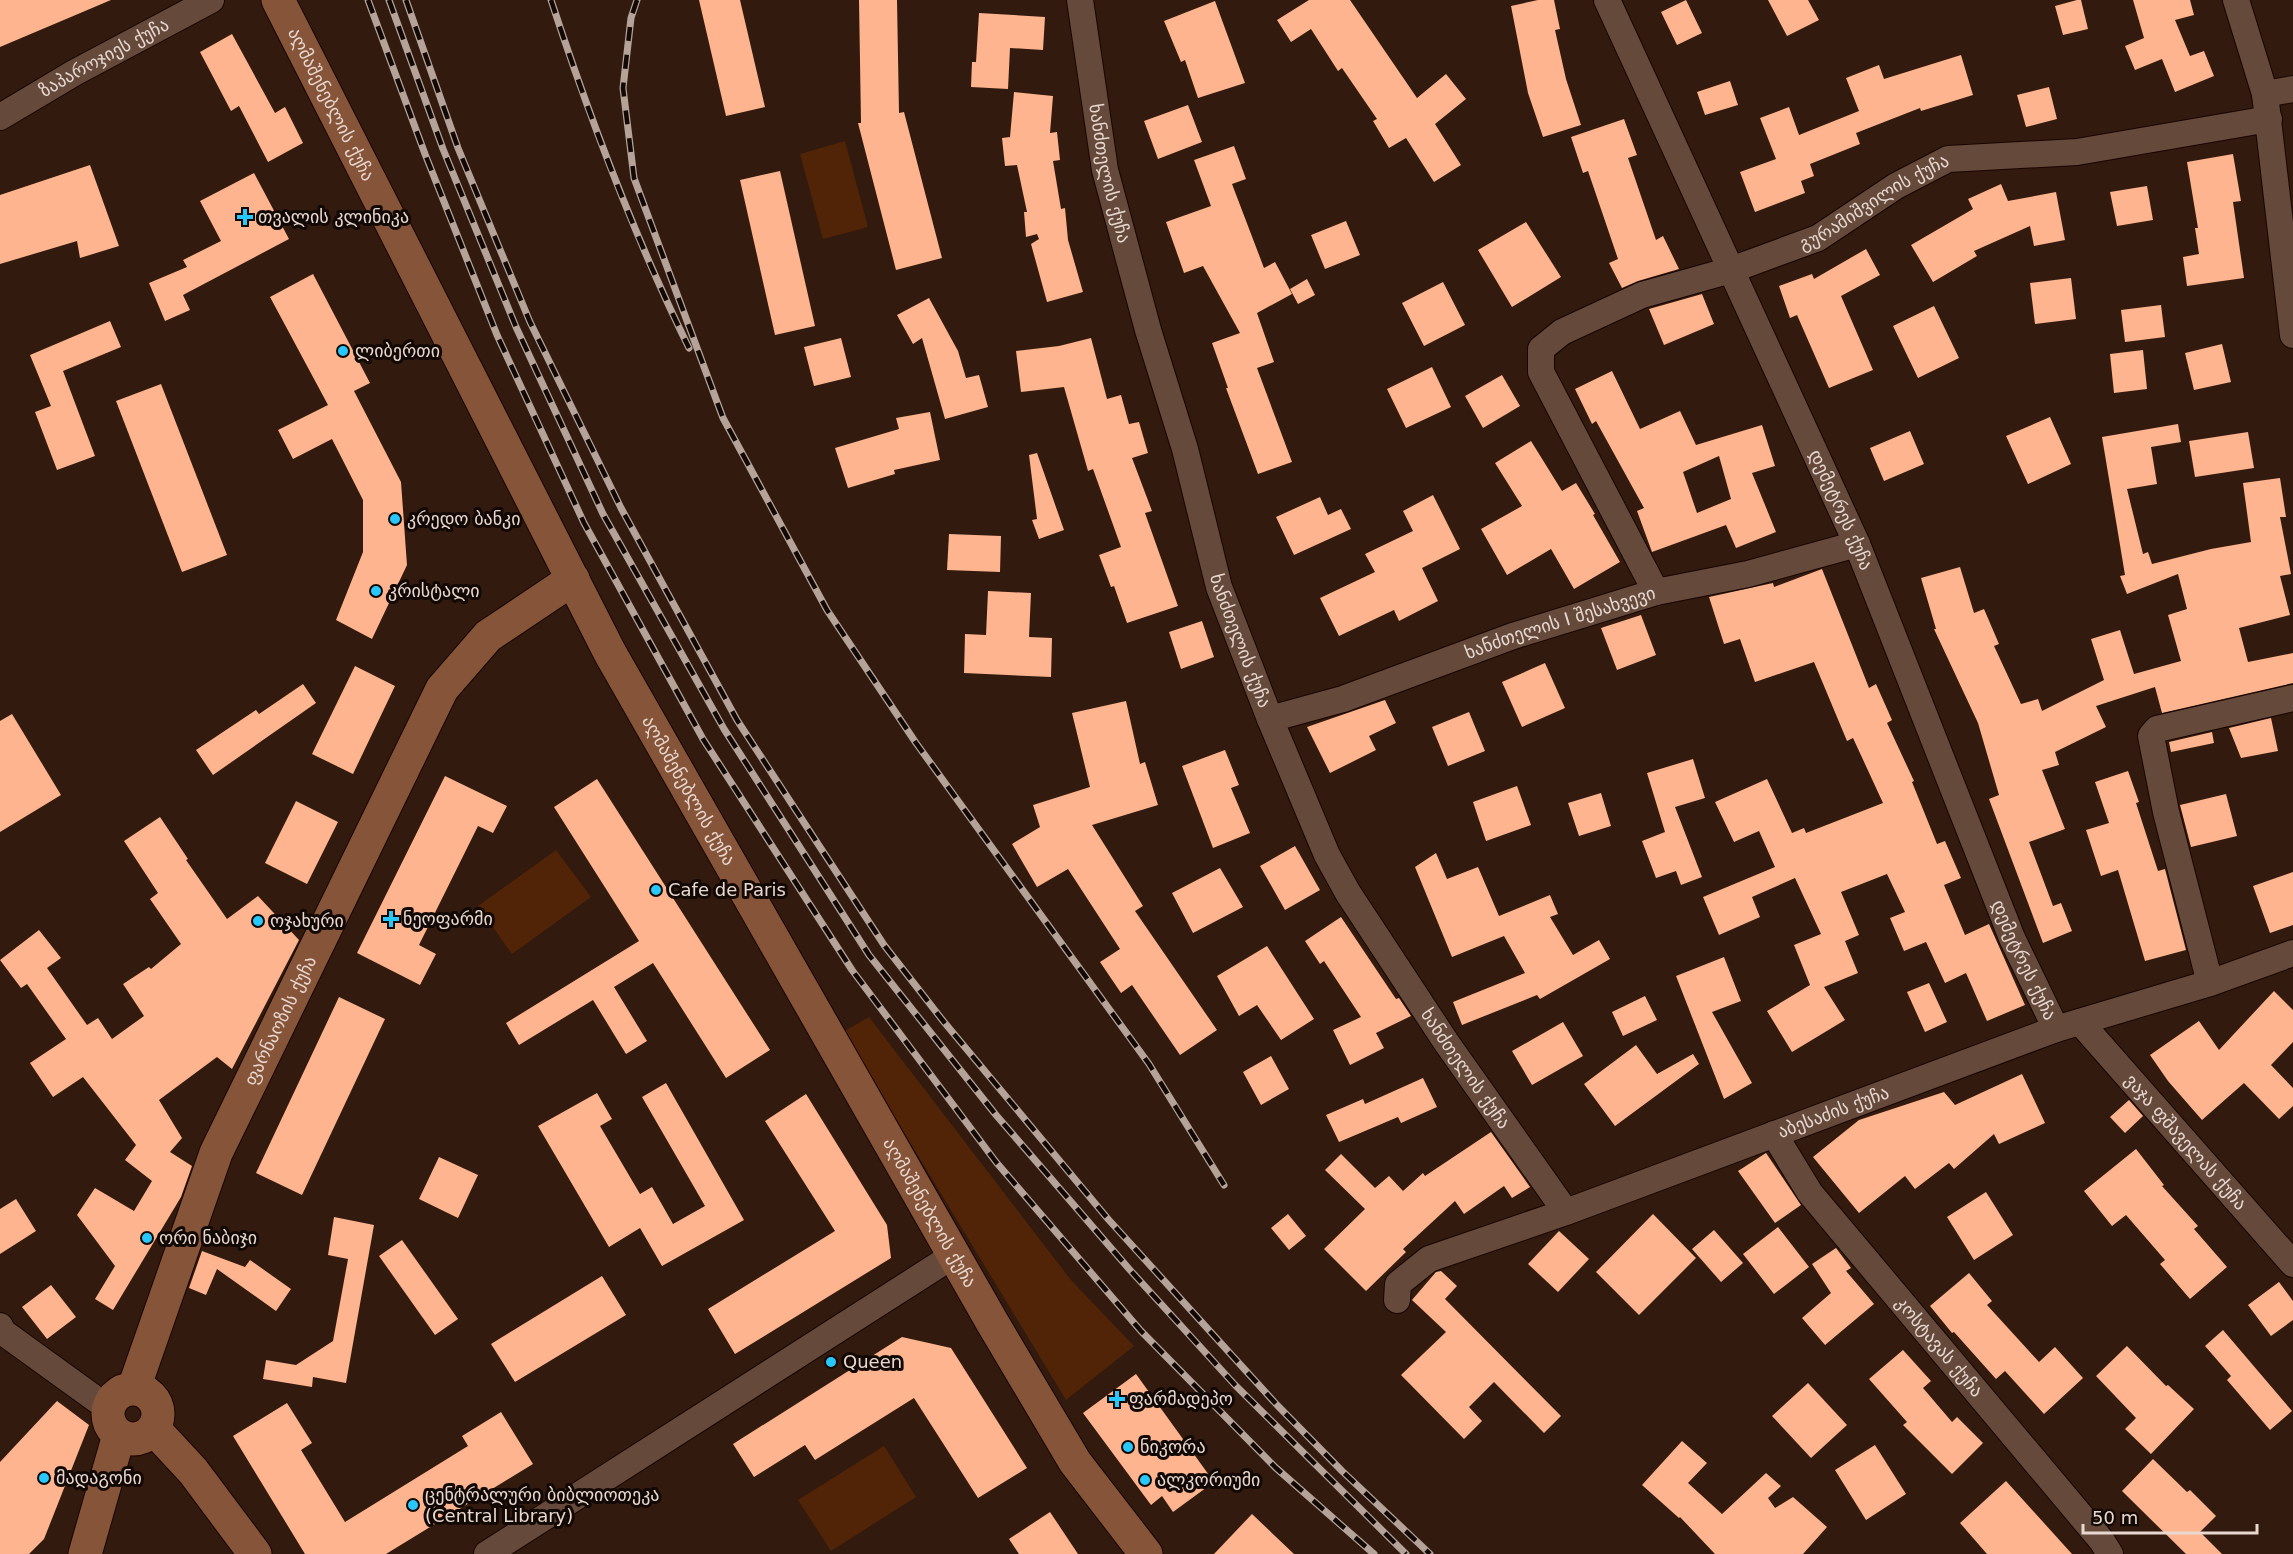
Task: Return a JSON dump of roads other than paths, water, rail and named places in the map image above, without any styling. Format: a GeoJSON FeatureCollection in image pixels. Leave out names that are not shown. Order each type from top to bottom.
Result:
{"type":"FeatureCollection","features":[{"type":"Feature","properties":{"kind":"main road","name":"აღმაშენებლის ქუჩა"},"geometry":{"type":"LineString","coordinates":[[279,0],[610,653],[1075,1462],[1146,1554]]}},
{"type":"Feature","properties":{"kind":"main road","name":"ფარნაოზის ქუჩა"},"geometry":{"type":"LineString","coordinates":[[134,1388],[216,1153],[442,689],[488,636],[573,579]]}},
{"type":"Feature","properties":{"kind":"main road"},"geometry":{"type":"LineString","coordinates":[[86,1554],[117,1393],[134,1388],[143,1390],[156,1403],[158,1412],[153,1429],[138,1439],[128,1439],[113,1422]]}},
{"type":"Feature","properties":{"kind":"main road"},"geometry":{"type":"LineString","coordinates":[[153,1429],[193,1471],[255,1554]]}},
{"type":"Feature","properties":{"kind":"street","name":"ზაპაროჯიეს ქუჩა"},"geometry":{"type":"LineString","coordinates":[[0,117],[211,0]]}},
{"type":"Feature","properties":{"kind":"street","name":"ხანძთელის ქუჩა"},"geometry":{"type":"LineString","coordinates":[[1080,0],[1105,171],[1148,330],[1185,450],[1219,586],[1270,719],[1327,855],[1348,893],[1446,1042],[1566,1212]]}},
{"type":"Feature","properties":{"kind":"street","name":"დემეტრეს ქუჩა"},"geometry":{"type":"LineString","coordinates":[[1607,0],[1857,543],[2012,938],[2056,1029]]}},
{"type":"Feature","properties":{"kind":"street"},"geometry":{"type":"LineString","coordinates":[[2236,0],[2267,106],[2293,335]]}},
{"type":"Feature","properties":{"kind":"street","name":"გურამიშვილის ქუჩა"},"geometry":{"type":"LineString","coordinates":[[1656,592],[1541,372],[1541,349],[1562,332],[1642,295],[1731,270],[1818,238],[1896,186],[1948,159],[2078,152],[2267,106],[2293,89]]}},
{"type":"Feature","properties":{"kind":"street","name":"ხანძთელის I შესახვევი"},"geometry":{"type":"LineString","coordinates":[[1270,719],[1343,699],[1513,636],[1656,592],[1748,574],[1857,543]]}},
{"type":"Feature","properties":{"kind":"street"},"geometry":{"type":"LineString","coordinates":[[2210,983],[2166,812],[2151,736],[2157,729],[2293,698]]}},
{"type":"Feature","properties":{"kind":"street","name":"აბესაძის ქუჩა"},"geometry":{"type":"LineString","coordinates":[[1397,1300],[1398,1284],[1429,1259],[1566,1212],[2056,1029],[2210,983],[2293,953]]}},
{"type":"Feature","properties":{"kind":"street","name":"ვაჯა ფშაველას ქუჩა"},"geometry":{"type":"LineString","coordinates":[[2080,1022],[2293,1264]]}},
{"type":"Feature","properties":{"kind":"street","name":"კოსტავას ქუჩა"},"geometry":{"type":"LineString","coordinates":[[1774,1134],[1810,1193],[2102,1541],[2110,1554]]}},
{"type":"Feature","properties":{"kind":"street"},"geometry":{"type":"LineString","coordinates":[[487,1554],[954,1255]]}},
{"type":"Feature","properties":{"kind":"street"},"geometry":{"type":"LineString","coordinates":[[1,1331],[113,1422]]}},
{"type":"Feature","properties":{"kind":"railway"},"geometry":{"type":"LineString","coordinates":[[368,0],[425,154],[497,335],[584,523],[703,739],[852,970],[996,1162],[1141,1331],[1276,1468],[1374,1554]]}},
{"type":"Feature","properties":{"kind":"railway"},"geometry":{"type":"LineString","coordinates":[[389,0],[443,149],[516,327],[603,514],[724,729],[869,955],[996,1115],[1130,1270],[1235,1385],[1406,1554]]}},
{"type":"Feature","properties":{"kind":"railway"},"geometry":{"type":"LineString","coordinates":[[406,0],[458,148],[530,322],[621,508],[737,720],[884,945],[944,1022],[1108,1219],[1277,1405],[1342,1471],[1430,1554]]}},
{"type":"Feature","properties":{"kind":"railway"},"geometry":{"type":"LineString","coordinates":[[551,0],[614,177],[689,348]]}},
{"type":"Feature","properties":{"kind":"railway"},"geometry":{"type":"LineString","coordinates":[[637,0],[631,18],[623,88],[634,178],[723,418],[827,610],[916,743],[1149,1064],[1224,1185]]}},
{"type":"Feature","properties":{"kind":"place","name":"თვალის კლინიკა"},"geometry":{"type":"Point","coordinates":[245,217]}},
{"type":"Feature","properties":{"kind":"place","name":"ლიბერთი"},"geometry":{"type":"Point","coordinates":[343,351]}},
{"type":"Feature","properties":{"kind":"place","name":"კრედო ბანკი"},"geometry":{"type":"Point","coordinates":[395,519]}},
{"type":"Feature","properties":{"kind":"place","name":"კრისტალი"},"geometry":{"type":"Point","coordinates":[376,591]}},
{"type":"Feature","properties":{"kind":"place","name":"Cafe de Paris"},"geometry":{"type":"Point","coordinates":[656,890]}},
{"type":"Feature","properties":{"kind":"place","name":"ნეოფარმი"},"geometry":{"type":"Point","coordinates":[391,919]}},
{"type":"Feature","properties":{"kind":"place","name":"ოჯახური"},"geometry":{"type":"Point","coordinates":[258,921]}},
{"type":"Feature","properties":{"kind":"place","name":"ორი ნაბიჯი"},"geometry":{"type":"Point","coordinates":[147,1238]}},
{"type":"Feature","properties":{"kind":"place","name":"Queen"},"geometry":{"type":"Point","coordinates":[831,1362]}},
{"type":"Feature","properties":{"kind":"place","name":"ფარმადეპო"},"geometry":{"type":"Point","coordinates":[1117,1399]}},
{"type":"Feature","properties":{"kind":"place","name":"ნიკორა"},"geometry":{"type":"Point","coordinates":[1128,1447]}},
{"type":"Feature","properties":{"kind":"place","name":"მადაგონი"},"geometry":{"type":"Point","coordinates":[44,1478]}},
{"type":"Feature","properties":{"kind":"place","name":"ალკორიუმი"},"geometry":{"type":"Point","coordinates":[1145,1480]}},
{"type":"Feature","properties":{"kind":"place","name":"ცენტრალური ბიბლიოთეკა (Central Library)"},"geometry":{"type":"Point","coordinates":[413,1505]}}]}
